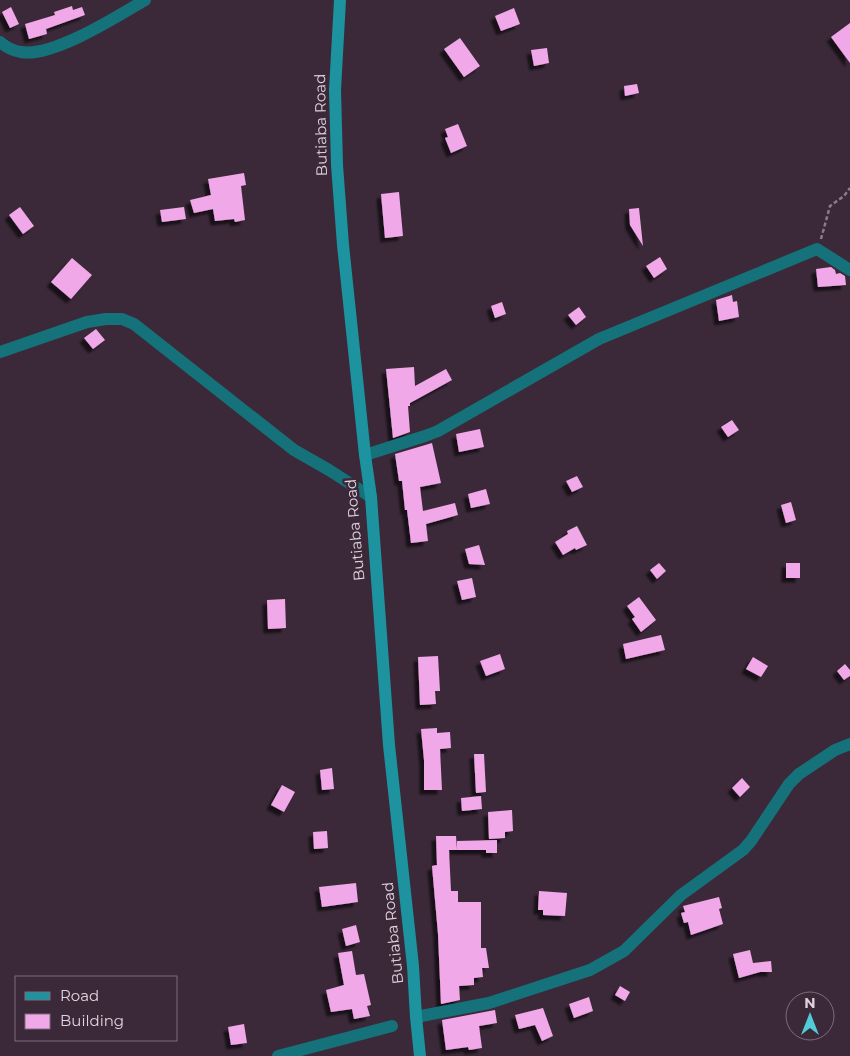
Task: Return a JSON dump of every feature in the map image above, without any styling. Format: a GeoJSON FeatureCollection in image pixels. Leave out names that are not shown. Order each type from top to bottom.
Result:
{"type":"FeatureCollection","features":[{"type":"Feature","properties":{"kind":"main road","name":"Butiaba Road"},"geometry":{"type":"LineString","coordinates":[[340,0],[335,90],[337,165],[343,245],[371,497],[388,735],[413,966],[420,1056]]}},
{"type":"Feature","properties":{"kind":"street"},"geometry":{"type":"LineString","coordinates":[[0,42],[7,47],[21,52],[35,52],[51,48],[110,22],[145,0]]}},
{"type":"Feature","properties":{"kind":"street"},"geometry":{"type":"LineString","coordinates":[[365,455],[438,431],[599,339],[817,249],[850,270]]}},
{"type":"Feature","properties":{"kind":"street"},"geometry":{"type":"LineString","coordinates":[[0,352],[87,322],[106,319],[122,320],[134,324],[294,450],[371,497]]}},
{"type":"Feature","properties":{"kind":"street"},"geometry":{"type":"LineString","coordinates":[[416,1017],[488,1003],[590,970],[624,951],[682,895],[743,850],[789,784],[799,774],[835,750],[850,744]]}},
{"type":"Feature","properties":{"kind":"street"},"geometry":{"type":"LineString","coordinates":[[278,1056],[392,1026]]}},
{"type":"Feature","properties":{"kind":"path"},"geometry":{"type":"LineString","coordinates":[[817,249],[830,206],[844,196],[850,188]]}},
{"type":"Feature","properties":{"kind":"building"},"geometry":{"type":"Polygon","coordinates":[[[72,6],[73,10],[82,7],[85,15],[46,29],[47,34],[29,39],[25,24],[55,15],[54,12],[72,6]]]}},
{"type":"Feature","properties":{"kind":"building"},"geometry":{"type":"Polygon","coordinates":[[[11,7],[19,24],[10,28],[2,12],[11,7]]]}},
{"type":"Feature","properties":{"kind":"building"},"geometry":{"type":"Polygon","coordinates":[[[514,8],[520,24],[501,31],[495,16],[514,8]]]}},
{"type":"Feature","properties":{"kind":"building"},"geometry":{"type":"Polygon","coordinates":[[[850,23],[850,63],[831,37],[850,23]]]}},
{"type":"Feature","properties":{"kind":"building"},"geometry":{"type":"Polygon","coordinates":[[[460,38],[480,66],[464,77],[444,49],[460,38]]]}},
{"type":"Feature","properties":{"kind":"building"},"geometry":{"type":"Polygon","coordinates":[[[547,48],[549,63],[534,66],[531,50],[547,48]]]}},
{"type":"Feature","properties":{"kind":"building"},"geometry":{"type":"Polygon","coordinates":[[[637,84],[639,93],[625,96],[624,86],[637,84]]]}},
{"type":"Feature","properties":{"kind":"building"},"geometry":{"type":"Polygon","coordinates":[[[458,124],[467,146],[451,153],[445,138],[448,137],[445,129],[458,124]]]}},
{"type":"Feature","properties":{"kind":"building"},"geometry":{"type":"Polygon","coordinates":[[[244,173],[246,185],[241,186],[245,220],[235,222],[234,219],[215,221],[213,209],[194,213],[190,200],[211,195],[208,179],[244,173]]]}},
{"type":"Feature","properties":{"kind":"building"},"geometry":{"type":"Polygon","coordinates":[[[399,192],[403,236],[385,238],[381,194],[399,192]]]}},
{"type":"Feature","properties":{"kind":"building"},"geometry":{"type":"Polygon","coordinates":[[[20,207],[34,226],[23,234],[9,215],[20,207]]]}},
{"type":"Feature","properties":{"kind":"building"},"geometry":{"type":"Polygon","coordinates":[[[184,207],[186,219],[162,222],[160,210],[184,207]]]}},
{"type":"Feature","properties":{"kind":"building"},"geometry":{"type":"Polygon","coordinates":[[[639,208],[643,246],[630,225],[629,209],[639,208]]]}},
{"type":"Feature","properties":{"kind":"building"},"geometry":{"type":"Polygon","coordinates":[[[660,257],[667,269],[654,278],[646,266],[660,257]]]}},
{"type":"Feature","properties":{"kind":"building"},"geometry":{"type":"Polygon","coordinates":[[[72,258],[92,275],[71,299],[51,282],[72,258]]]}},
{"type":"Feature","properties":{"kind":"building"},"geometry":{"type":"Polygon","coordinates":[[[831,267],[835,270],[836,274],[840,273],[845,276],[846,285],[818,287],[816,269],[831,267]]]}},
{"type":"Feature","properties":{"kind":"building"},"geometry":{"type":"Polygon","coordinates":[[[732,295],[733,302],[737,301],[739,317],[719,321],[716,300],[732,295]]]}},
{"type":"Feature","properties":{"kind":"building"},"geometry":{"type":"Polygon","coordinates":[[[502,302],[506,314],[495,318],[491,306],[502,302]]]}},
{"type":"Feature","properties":{"kind":"building"},"geometry":{"type":"Polygon","coordinates":[[[579,307],[586,317],[576,325],[568,315],[579,307]]]}},
{"type":"Feature","properties":{"kind":"building"},"geometry":{"type":"Polygon","coordinates":[[[96,329],[105,340],[93,349],[84,338],[96,329]]]}},
{"type":"Feature","properties":{"kind":"building"},"geometry":{"type":"Polygon","coordinates":[[[414,367],[415,386],[446,369],[452,380],[410,403],[410,406],[408,406],[410,432],[393,438],[386,369],[414,367]]]}},
{"type":"Feature","properties":{"kind":"building"},"geometry":{"type":"Polygon","coordinates":[[[732,420],[739,430],[728,437],[721,427],[732,420]]]}},
{"type":"Feature","properties":{"kind":"building"},"geometry":{"type":"Polygon","coordinates":[[[480,429],[484,447],[459,452],[456,434],[480,429]]]}},
{"type":"Feature","properties":{"kind":"building"},"geometry":{"type":"Polygon","coordinates":[[[432,443],[441,483],[420,487],[423,511],[455,503],[458,515],[426,524],[428,541],[411,543],[402,481],[399,481],[395,454],[432,443]]]}},
{"type":"Feature","properties":{"kind":"building"},"geometry":{"type":"Polygon","coordinates":[[[577,476],[583,487],[572,492],[566,481],[577,476]]]}},
{"type":"Feature","properties":{"kind":"building"},"geometry":{"type":"Polygon","coordinates":[[[486,489],[490,504],[471,508],[468,494],[486,489]]]}},
{"type":"Feature","properties":{"kind":"building"},"geometry":{"type":"Polygon","coordinates":[[[791,502],[796,520],[786,523],[781,505],[791,502]]]}},
{"type":"Feature","properties":{"kind":"building"},"geometry":{"type":"Polygon","coordinates":[[[577,526],[587,545],[576,550],[575,548],[563,555],[555,542],[568,534],[567,531],[577,526]]]}},
{"type":"Feature","properties":{"kind":"building"},"geometry":{"type":"Polygon","coordinates":[[[479,545],[485,565],[469,564],[465,549],[479,545]]]}},
{"type":"Feature","properties":{"kind":"building"},"geometry":{"type":"Polygon","coordinates":[[[659,563],[666,571],[657,579],[650,570],[659,563]]]}},
{"type":"Feature","properties":{"kind":"building"},"geometry":{"type":"Polygon","coordinates":[[[786,563],[800,563],[800,578],[786,578],[786,563]]]}},
{"type":"Feature","properties":{"kind":"building"},"geometry":{"type":"Polygon","coordinates":[[[472,578],[476,597],[462,600],[457,581],[472,578]]]}},
{"type":"Feature","properties":{"kind":"building"},"geometry":{"type":"Polygon","coordinates":[[[639,597],[656,620],[641,632],[632,619],[635,617],[627,606],[639,597]]]}},
{"type":"Feature","properties":{"kind":"building"},"geometry":{"type":"Polygon","coordinates":[[[285,599],[286,628],[268,629],[267,600],[285,599]]]}},
{"type":"Feature","properties":{"kind":"building"},"geometry":{"type":"Polygon","coordinates":[[[661,635],[665,650],[626,659],[623,644],[661,635]]]}},
{"type":"Feature","properties":{"kind":"building"},"geometry":{"type":"Polygon","coordinates":[[[500,654],[505,669],[486,676],[480,661],[500,654]]]}},
{"type":"Feature","properties":{"kind":"building"},"geometry":{"type":"Polygon","coordinates":[[[438,656],[440,691],[435,691],[436,704],[420,705],[418,657],[438,656]]]}},
{"type":"Feature","properties":{"kind":"building"},"geometry":{"type":"Polygon","coordinates":[[[753,657],[768,666],[761,677],[746,669],[753,657]]]}},
{"type":"Feature","properties":{"kind":"building"},"geometry":{"type":"Polygon","coordinates":[[[845,664],[850,670],[850,676],[844,680],[837,671],[845,664]]]}},
{"type":"Feature","properties":{"kind":"building"},"geometry":{"type":"Polygon","coordinates":[[[437,728],[437,733],[450,732],[451,748],[440,749],[442,790],[424,790],[421,729],[437,728]]]}},
{"type":"Feature","properties":{"kind":"building"},"geometry":{"type":"Polygon","coordinates":[[[474,754],[484,754],[486,792],[476,793],[474,754]]]}},
{"type":"Feature","properties":{"kind":"building"},"geometry":{"type":"Polygon","coordinates":[[[332,768],[334,789],[322,790],[320,770],[332,768]]]}},
{"type":"Feature","properties":{"kind":"building"},"geometry":{"type":"Polygon","coordinates":[[[742,778],[750,787],[740,797],[732,788],[742,778]]]}},
{"type":"Feature","properties":{"kind":"building"},"geometry":{"type":"Polygon","coordinates":[[[282,785],[295,792],[284,812],[271,805],[282,785]]]}},
{"type":"Feature","properties":{"kind":"building"},"geometry":{"type":"Polygon","coordinates":[[[481,796],[482,809],[462,811],[461,798],[481,796]]]}},
{"type":"Feature","properties":{"kind":"building"},"geometry":{"type":"Polygon","coordinates":[[[512,810],[513,831],[505,832],[505,838],[489,839],[488,812],[512,810]]]}},
{"type":"Feature","properties":{"kind":"building"},"geometry":{"type":"Polygon","coordinates":[[[327,831],[328,848],[314,849],[313,832],[327,831]]]}},
{"type":"Feature","properties":{"kind":"building"},"geometry":{"type":"Polygon","coordinates":[[[436,836],[456,836],[457,850],[449,850],[451,891],[458,891],[458,902],[481,902],[481,948],[486,948],[489,968],[482,968],[483,977],[474,978],[474,985],[459,986],[460,1000],[441,1004],[438,934],[432,866],[437,865],[436,836]]]}},
{"type":"Feature","properties":{"kind":"building"},"geometry":{"type":"Polygon","coordinates":[[[497,840],[497,853],[486,853],[486,850],[457,850],[457,841],[497,840]]]}},
{"type":"Feature","properties":{"kind":"building"},"geometry":{"type":"Polygon","coordinates":[[[356,883],[358,902],[322,907],[319,887],[356,883]]]}},
{"type":"Feature","properties":{"kind":"building"},"geometry":{"type":"Polygon","coordinates":[[[539,891],[567,893],[565,916],[543,915],[543,910],[538,910],[539,891]]]}},
{"type":"Feature","properties":{"kind":"building"},"geometry":{"type":"Polygon","coordinates":[[[719,897],[722,908],[719,909],[723,924],[691,935],[688,922],[684,923],[681,913],[685,912],[683,906],[719,897]]]}},
{"type":"Feature","properties":{"kind":"building"},"geometry":{"type":"Polygon","coordinates":[[[356,925],[360,942],[346,946],[342,929],[356,925]]]}},
{"type":"Feature","properties":{"kind":"building"},"geometry":{"type":"Polygon","coordinates":[[[750,950],[753,963],[771,961],[772,972],[760,972],[739,978],[733,954],[750,950]]]}},
{"type":"Feature","properties":{"kind":"building"},"geometry":{"type":"Polygon","coordinates":[[[352,951],[356,975],[364,974],[371,1005],[367,1006],[370,1016],[354,1019],[352,1009],[331,1012],[326,990],[344,985],[338,953],[352,951]]]}},
{"type":"Feature","properties":{"kind":"building"},"geometry":{"type":"Polygon","coordinates":[[[620,986],[630,992],[625,1001],[615,995],[620,986]]]}},
{"type":"Feature","properties":{"kind":"building"},"geometry":{"type":"Polygon","coordinates":[[[589,997],[593,1011],[574,1018],[569,1004],[589,997]]]}},
{"type":"Feature","properties":{"kind":"building"},"geometry":{"type":"Polygon","coordinates":[[[543,1008],[553,1036],[542,1041],[535,1025],[519,1029],[515,1015],[543,1008]]]}},
{"type":"Feature","properties":{"kind":"building"},"geometry":{"type":"Polygon","coordinates":[[[495,1010],[497,1023],[479,1026],[482,1048],[469,1050],[468,1047],[446,1050],[442,1020],[495,1010]]]}},
{"type":"Feature","properties":{"kind":"building"},"geometry":{"type":"Polygon","coordinates":[[[244,1024],[247,1043],[231,1045],[228,1027],[244,1024]]]}}]}
